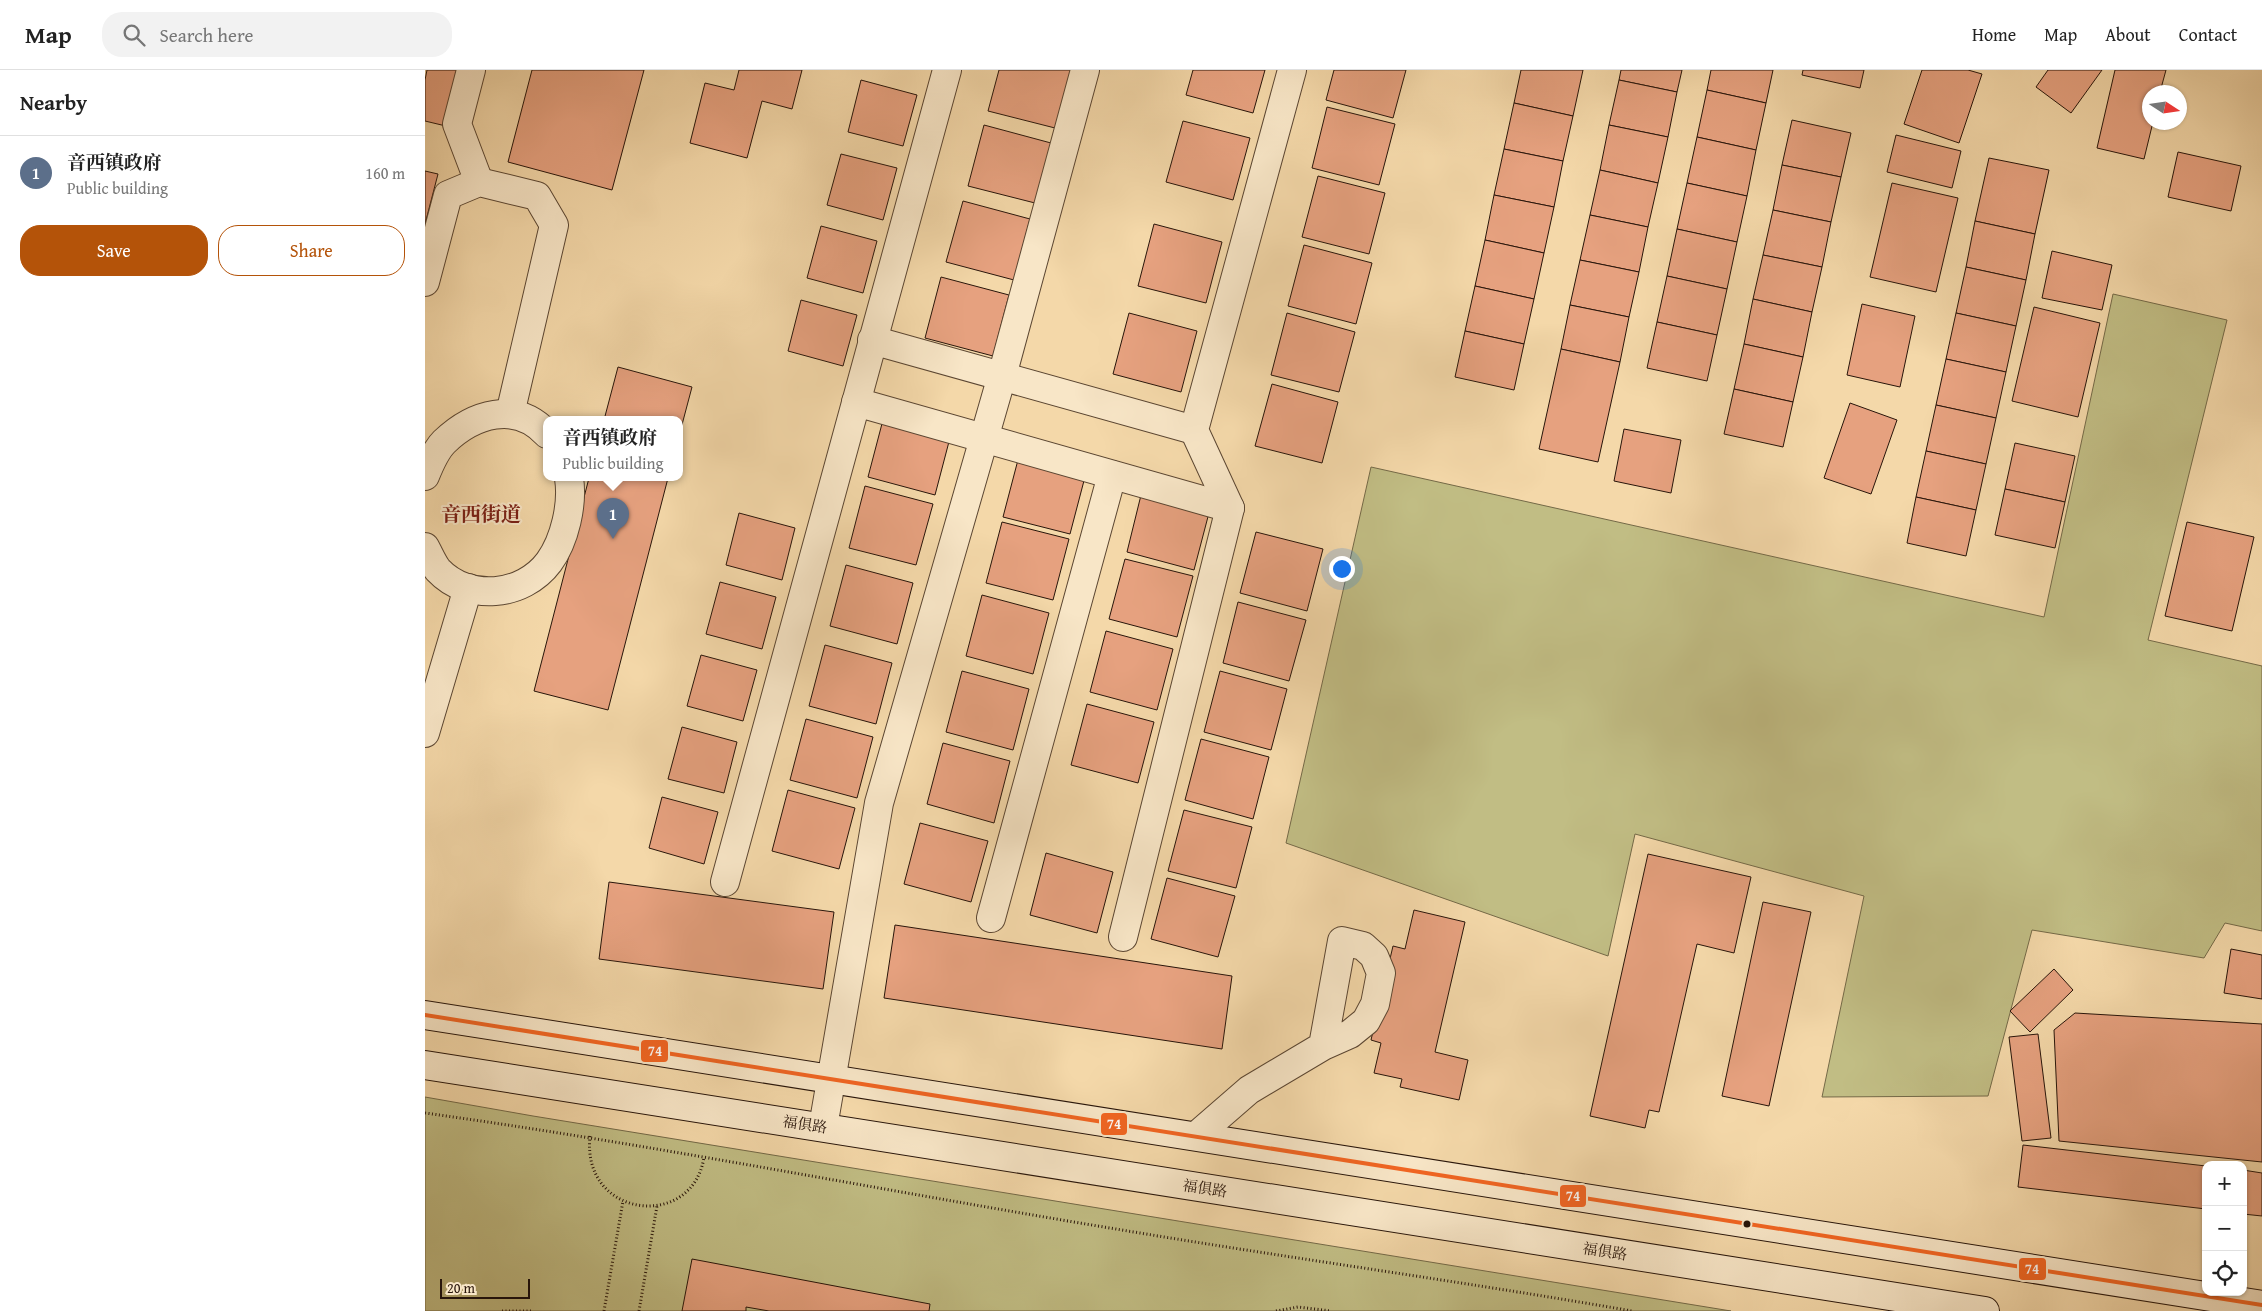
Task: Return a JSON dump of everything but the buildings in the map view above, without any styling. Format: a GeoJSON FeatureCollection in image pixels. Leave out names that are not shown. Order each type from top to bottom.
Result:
{"type":"FeatureCollection","features":[{"type":"Feature","properties":{"kind":"street"},"geometry":{"type":"LineString","coordinates":[[471,70],[457,124],[479,182]]}},
{"type":"Feature","properties":{"kind":"street"},"geometry":{"type":"LineString","coordinates":[[725,882],[947,70]]}},
{"type":"Feature","properties":{"kind":"street"},"geometry":{"type":"LineString","coordinates":[[823,1127],[879,803],[1002,376],[1085,70]]}},
{"type":"Feature","properties":{"kind":"street"},"geometry":{"type":"LineString","coordinates":[[1123,937],[1230,508],[1194,430],[1292,70]]}},
{"type":"Feature","properties":{"kind":"street"},"geometry":{"type":"LineString","coordinates":[[425,282],[448,195],[479,182],[537,196],[554,225],[510,414]]}},
{"type":"Feature","properties":{"kind":"street"},"geometry":{"type":"LineString","coordinates":[[873,340],[1194,430]]}},
{"type":"Feature","properties":{"kind":"street"},"geometry":{"type":"LineString","coordinates":[[856,402],[1230,508]]}},
{"type":"Feature","properties":{"kind":"street"},"geometry":{"type":"LineString","coordinates":[[425,476],[434,441],[471,421],[495,414],[510,414],[534,424],[543,431]]}},
{"type":"Feature","properties":{"kind":"street"},"geometry":{"type":"LineString","coordinates":[[991,918],[1112,475]]}},
{"type":"Feature","properties":{"kind":"street"},"geometry":{"type":"LineString","coordinates":[[425,546],[437,569],[456,585],[484,593],[511,589],[535,577],[549,562],[563,534],[569,503],[569,481]]}},
{"type":"Feature","properties":{"kind":"street"},"geometry":{"type":"LineString","coordinates":[[425,733],[468,588]]}},
{"type":"Feature","properties":{"kind":"street"},"geometry":{"type":"LineString","coordinates":[[425,1015],[2262,1306]]}},
{"type":"Feature","properties":{"kind":"street"},"geometry":{"type":"LineString","coordinates":[[1196,1136],[1249,1090],[1323,1046]]}},
{"type":"Feature","properties":{"kind":"street","name":"福俱路"},"geometry":{"type":"LineString","coordinates":[[425,1065],[1985,1311]]}},
{"type":"Feature","properties":{"kind":"path"},"geometry":{"type":"LineString","coordinates":[[425,1113],[590,1136],[1116,1229],[1471,1283],[1632,1311]]}},
{"type":"Feature","properties":{"kind":"path"},"geometry":{"type":"LineString","coordinates":[[590,1136],[589,1155],[593,1171],[602,1185],[623,1201],[645,1207],[676,1199],[689,1188],[699,1175],[704,1157]]}},
{"type":"Feature","properties":{"kind":"path"},"geometry":{"type":"LineString","coordinates":[[604,1311],[623,1201]]}},
{"type":"Feature","properties":{"kind":"path"},"geometry":{"type":"LineString","coordinates":[[639,1311],[657,1205]]}},
{"type":"Feature","properties":{"kind":"path"},"geometry":{"type":"LineString","coordinates":[[1276,1311],[1298,1307],[1331,1311]]}},
{"type":"Feature","properties":{"kind":"path"},"geometry":{"type":"LineString","coordinates":[[502,1311],[533,1311]]}},
{"type":"Feature","properties":{"kind":"shaded area"},"geometry":{"type":"Polygon","coordinates":[[[2113,294],[2227,320],[2148,640],[2262,666],[2262,931],[2225,923],[2204,958],[2032,930],[1988,1096],[1822,1097],[1864,896],[1635,834],[1608,956],[1286,843],[1371,467],[2044,617],[2113,294]]]}},
{"type":"Feature","properties":{"kind":"shaded area"},"geometry":{"type":"Polygon","coordinates":[[[425,1097],[533,1116],[1731,1311],[425,1311],[425,1097]]]}},
{"type":"Feature","properties":{"kind":"transit line","name":"74"},"geometry":{"type":"LineString","coordinates":[[425,1015],[2262,1305]]}},
{"type":"Feature","properties":{"kind":"place","name":"音西镇政府"},"geometry":{"type":"Point","coordinates":[613,539]}},
{"type":"Feature","properties":{"kind":"district","name":"音西街道"},"geometry":{"type":"Point","coordinates":[481,513]}}]}
